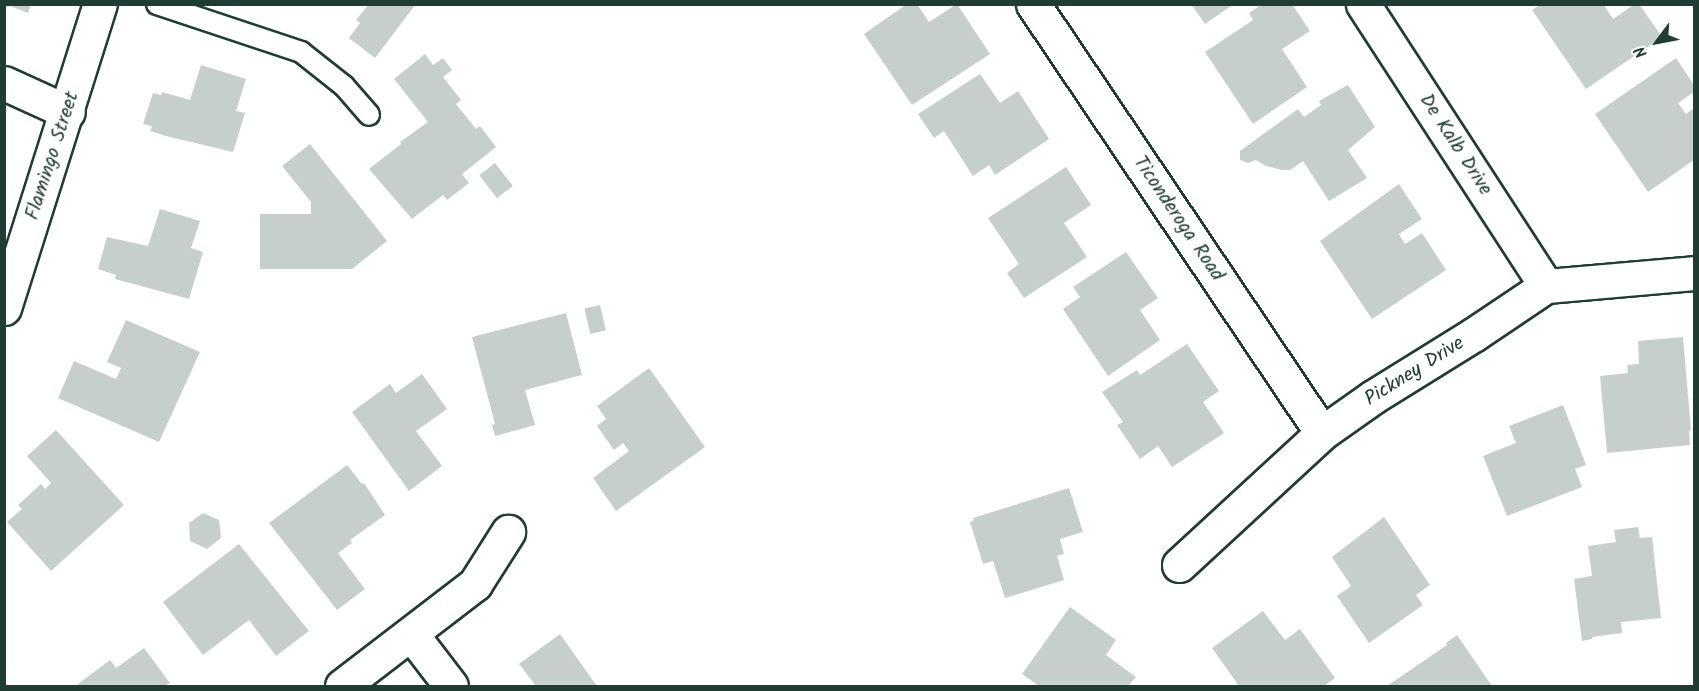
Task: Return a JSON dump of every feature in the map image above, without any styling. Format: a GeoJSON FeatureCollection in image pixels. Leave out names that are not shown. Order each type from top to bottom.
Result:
{"type":"FeatureCollection","features":[{"type":"Feature","properties":{"kind":"street","name":"Flamingo Street"},"geometry":{"type":"LineString","coordinates":[[4,308],[68,112],[100,4]]}},
{"type":"Feature","properties":{"kind":"street","name":"Ticonderoga Road"},"geometry":{"type":"LineString","coordinates":[[1033,4],[1322,433]]}},
{"type":"Feature","properties":{"kind":"street","name":"De Kalb Drive"},"geometry":{"type":"LineString","coordinates":[[1363,4],[1546,286]]}},
{"type":"Feature","properties":{"kind":"street"},"geometry":{"type":"LineString","coordinates":[[4,83],[68,112]]}},
{"type":"Feature","properties":{"kind":"street","name":"Pickney Drive"},"geometry":{"type":"LineString","coordinates":[[1179,565],[1322,433],[1373,397],[1473,335],[1546,286],[1695,273]]}},
{"type":"Feature","properties":{"kind":"street"},"geometry":{"type":"LineString","coordinates":[[342,687],[475,584],[508,532]]}},
{"type":"Feature","properties":{"kind":"street"},"geometry":{"type":"LineString","coordinates":[[412,635],[451,687]]}},
{"type":"Feature","properties":{"kind":"lane"},"geometry":{"type":"LineString","coordinates":[[157,4],[301,52],[344,86],[369,115]]}},
{"type":"Feature","properties":{"kind":"building"},"geometry":{"type":"Polygon","coordinates":[[[5,4],[31,4],[28,13],[5,4]]]}},
{"type":"Feature","properties":{"kind":"building"},"geometry":{"type":"Polygon","coordinates":[[[369,4],[416,4],[375,58],[349,38],[360,23],[356,20],[369,4]]]}},
{"type":"Feature","properties":{"kind":"building"},"geometry":{"type":"Polygon","coordinates":[[[907,4],[917,4],[929,22],[957,4],[990,54],[912,105],[864,34],[907,4]]]}},
{"type":"Feature","properties":{"kind":"building"},"geometry":{"type":"Polygon","coordinates":[[[1191,4],[1234,4],[1205,24],[1191,4]]]}},
{"type":"Feature","properties":{"kind":"building"},"geometry":{"type":"Polygon","coordinates":[[[1262,4],[1292,4],[1310,31],[1282,49],[1307,87],[1253,124],[1205,52],[1253,20],[1249,13],[1262,4]]]}},
{"type":"Feature","properties":{"kind":"building"},"geometry":{"type":"Polygon","coordinates":[[[1541,4],[1609,4],[1605,7],[1613,19],[1635,4],[1639,4],[1662,37],[1586,89],[1532,10],[1541,4]]]}},
{"type":"Feature","properties":{"kind":"building"},"geometry":{"type":"Polygon","coordinates":[[[425,54],[433,65],[443,58],[452,70],[443,77],[461,100],[456,104],[476,129],[480,126],[496,147],[462,174],[469,183],[447,200],[443,195],[412,219],[369,169],[401,144],[400,142],[428,122],[394,79],[425,54]]]}},
{"type":"Feature","properties":{"kind":"building"},"geometry":{"type":"Polygon","coordinates":[[[1676,58],[1694,85],[1694,92],[1678,103],[1686,114],[1694,108],[1694,160],[1648,192],[1595,114],[1676,58]]]}},
{"type":"Feature","properties":{"kind":"building"},"geometry":{"type":"Polygon","coordinates":[[[201,65],[246,79],[236,111],[245,113],[233,152],[166,136],[150,131],[152,126],[143,124],[153,93],[161,95],[162,92],[190,100],[201,65]]]}},
{"type":"Feature","properties":{"kind":"building"},"geometry":{"type":"Polygon","coordinates":[[[980,74],[1000,103],[1018,91],[1049,139],[995,175],[989,165],[973,176],[944,131],[934,138],[918,114],[980,74]]]}},
{"type":"Feature","properties":{"kind":"building"},"geometry":{"type":"Polygon","coordinates":[[[1348,85],[1375,127],[1348,150],[1367,178],[1329,201],[1303,161],[1290,170],[1282,170],[1266,166],[1256,160],[1248,163],[1240,160],[1240,151],[1298,109],[1304,117],[1321,105],[1319,101],[1348,85]]]}},
{"type":"Feature","properties":{"kind":"building"},"geometry":{"type":"Polygon","coordinates":[[[310,144],[387,241],[352,269],[260,269],[260,214],[311,214],[311,202],[282,166],[310,144]]]}},
{"type":"Feature","properties":{"kind":"building"},"geometry":{"type":"Polygon","coordinates":[[[495,163],[513,186],[497,198],[479,175],[495,163]]]}},
{"type":"Feature","properties":{"kind":"building"},"geometry":{"type":"Polygon","coordinates":[[[1066,167],[1091,205],[1064,223],[1087,257],[1024,298],[1007,273],[1019,264],[988,218],[1066,167]]]}},
{"type":"Feature","properties":{"kind":"building"},"geometry":{"type":"Polygon","coordinates":[[[1399,184],[1422,219],[1399,234],[1405,244],[1422,233],[1446,270],[1372,319],[1320,241],[1399,184]]]}},
{"type":"Feature","properties":{"kind":"building"},"geometry":{"type":"Polygon","coordinates":[[[160,209],[200,221],[191,248],[203,252],[189,299],[115,279],[116,275],[98,269],[107,237],[148,246],[160,209]]]}},
{"type":"Feature","properties":{"kind":"building"},"geometry":{"type":"Polygon","coordinates":[[[1126,252],[1158,298],[1140,310],[1160,340],[1108,376],[1063,309],[1080,297],[1073,287],[1126,252]]]}},
{"type":"Feature","properties":{"kind":"building"},"geometry":{"type":"Polygon","coordinates":[[[600,305],[606,330],[590,334],[584,309],[600,305]]]}},
{"type":"Feature","properties":{"kind":"building"},"geometry":{"type":"Polygon","coordinates":[[[566,313],[582,375],[525,390],[535,425],[495,436],[492,425],[495,424],[472,337],[566,313]]]}},
{"type":"Feature","properties":{"kind":"building"},"geometry":{"type":"Polygon","coordinates":[[[126,320],[200,352],[159,442],[58,398],[74,361],[116,379],[121,368],[107,362],[126,320]]]}},
{"type":"Feature","properties":{"kind":"building"},"geometry":{"type":"Polygon","coordinates":[[[1683,337],[1691,430],[1689,431],[1690,445],[1607,453],[1600,376],[1628,373],[1627,365],[1639,364],[1638,341],[1683,337]]]}},
{"type":"Feature","properties":{"kind":"building"},"geometry":{"type":"Polygon","coordinates":[[[1187,344],[1219,391],[1203,402],[1224,433],[1172,467],[1158,446],[1140,459],[1117,425],[1123,422],[1102,392],[1137,370],[1140,375],[1187,344]]]}},
{"type":"Feature","properties":{"kind":"building"},"geometry":{"type":"Polygon","coordinates":[[[649,368],[705,447],[616,511],[593,478],[629,451],[623,443],[614,450],[597,426],[606,419],[597,406],[649,368]]]}},
{"type":"Feature","properties":{"kind":"building"},"geometry":{"type":"Polygon","coordinates":[[[422,374],[447,409],[416,431],[442,466],[409,491],[352,412],[390,384],[396,393],[422,374]]]}},
{"type":"Feature","properties":{"kind":"building"},"geometry":{"type":"Polygon","coordinates":[[[1563,405],[1586,465],[1575,469],[1582,487],[1507,516],[1483,456],[1516,443],[1509,426],[1563,405]]]}},
{"type":"Feature","properties":{"kind":"building"},"geometry":{"type":"Polygon","coordinates":[[[56,430],[124,505],[51,571],[7,522],[22,509],[18,505],[41,484],[45,489],[51,483],[27,456],[56,430]]]}},
{"type":"Feature","properties":{"kind":"building"},"geometry":{"type":"Polygon","coordinates":[[[347,465],[362,484],[364,483],[385,515],[350,540],[352,543],[338,553],[365,589],[337,610],[269,523],[347,465]]]}},
{"type":"Feature","properties":{"kind":"building"},"geometry":{"type":"Polygon","coordinates":[[[1069,488],[1083,532],[1060,539],[1064,554],[1057,556],[1064,580],[1005,598],[993,561],[983,564],[970,522],[974,520],[973,518],[1069,488]]]}},
{"type":"Feature","properties":{"kind":"building"},"geometry":{"type":"Polygon","coordinates":[[[203,513],[219,520],[221,538],[207,549],[190,541],[189,523],[203,513]]]}},
{"type":"Feature","properties":{"kind":"building"},"geometry":{"type":"Polygon","coordinates":[[[1384,517],[1430,585],[1416,595],[1423,605],[1369,643],[1337,596],[1351,586],[1332,557],[1384,517]]]}},
{"type":"Feature","properties":{"kind":"building"},"geometry":{"type":"Polygon","coordinates":[[[1638,527],[1640,538],[1652,537],[1661,618],[1621,622],[1622,633],[1592,637],[1592,639],[1582,641],[1574,579],[1592,576],[1588,546],[1616,542],[1614,530],[1638,527]]]}},
{"type":"Feature","properties":{"kind":"building"},"geometry":{"type":"Polygon","coordinates":[[[239,544],[309,631],[276,656],[249,620],[203,655],[163,602],[239,544]]]}},
{"type":"Feature","properties":{"kind":"building"},"geometry":{"type":"Polygon","coordinates":[[[1070,607],[1116,640],[1106,655],[1136,677],[1128,686],[1039,686],[1022,674],[1070,607]]]}},
{"type":"Feature","properties":{"kind":"building"},"geometry":{"type":"Polygon","coordinates":[[[1263,611],[1285,640],[1300,629],[1335,678],[1324,686],[1239,686],[1212,648],[1263,611]]]}},
{"type":"Feature","properties":{"kind":"building"},"geometry":{"type":"Polygon","coordinates":[[[560,634],[597,686],[536,686],[519,664],[560,634]]]}},
{"type":"Feature","properties":{"kind":"building"},"geometry":{"type":"Polygon","coordinates":[[[1457,635],[1492,686],[1387,686],[1447,645],[1446,643],[1457,635]]]}},
{"type":"Feature","properties":{"kind":"building"},"geometry":{"type":"Polygon","coordinates":[[[144,648],[170,683],[165,686],[80,686],[78,684],[110,660],[116,668],[144,648]]]}}]}
